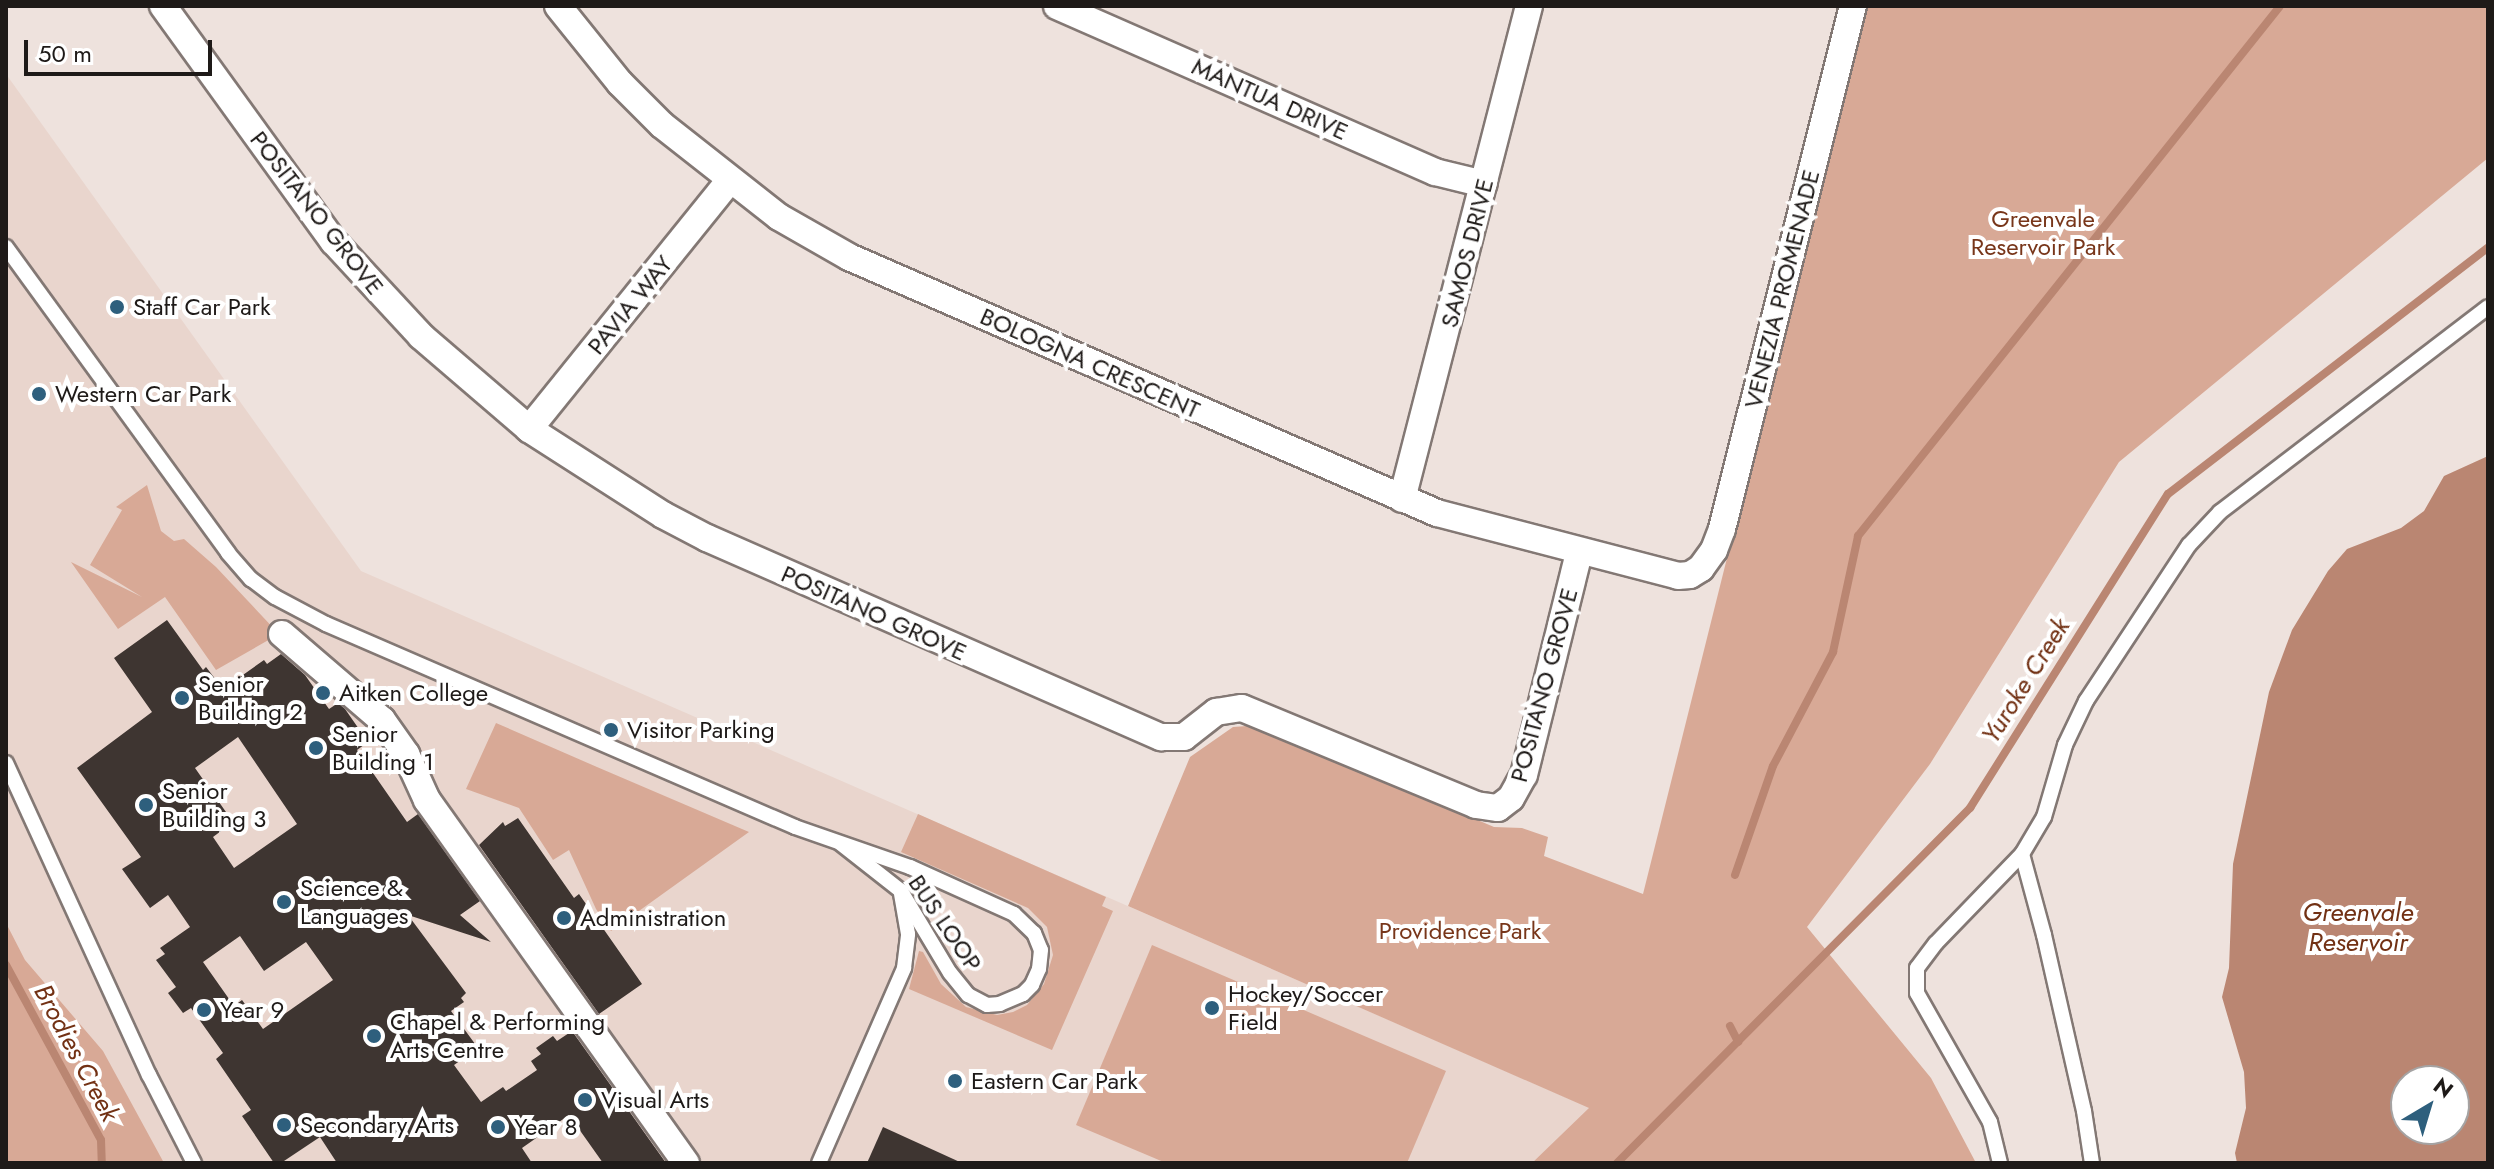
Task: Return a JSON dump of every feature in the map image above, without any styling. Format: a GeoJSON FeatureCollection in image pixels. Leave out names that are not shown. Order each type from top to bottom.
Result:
{"type":"FeatureCollection","features":[{"type":"Feature","properties":{"kind":"street","name":"POSITANO GROVE"},"geometry":{"type":"LineString","coordinates":[[163,6],[334,242],[421,336],[529,429],[663,515],[707,538],[1161,737],[1184,737],[1216,712],[1242,708],[1489,810],[1511,798],[1524,775],[1579,552]]}},
{"type":"Feature","properties":{"kind":"street","name":"BOLOGNA CRESCENT"},"geometry":{"type":"LineString","coordinates":[[558,6],[620,83],[662,125],[729,181],[779,217],[849,257],[1455,520],[1678,576],[1690,575],[1701,568]]}},
{"type":"Feature","properties":{"kind":"street","name":"MANTUA DRIVE"},"geometry":{"type":"LineString","coordinates":[[1057,6],[1435,172],[1484,184]]}},
{"type":"Feature","properties":{"kind":"street","name":"SAMOS DRIVE"},"geometry":{"type":"LineString","coordinates":[[1402,499],[1529,6]]}},
{"type":"Feature","properties":{"kind":"street","name":"VENEZIA PROMENADE"},"geometry":{"type":"LineString","coordinates":[[1701,568],[1714,550],[1722,529],[1853,6]]}},
{"type":"Feature","properties":{"kind":"street","name":"PAVIA WAY"},"geometry":{"type":"LineString","coordinates":[[529,429],[729,181]]}},
{"type":"Feature","properties":{"kind":"street"},"geometry":{"type":"LineString","coordinates":[[282,634],[382,720],[406,754],[434,810],[686,1163]]}},
{"type":"Feature","properties":{"kind":"lane"},"geometry":{"type":"LineString","coordinates":[[6,247],[228,553],[251,579],[275,597],[326,624],[841,844]]}},
{"type":"Feature","properties":{"kind":"lane"},"geometry":{"type":"LineString","coordinates":[[2000,1163],[1990,1122],[1917,993],[1915,982],[1925,956],[2022,854],[2044,817],[2065,745],[2086,701],[2189,545],[2220,512],[2488,307]]}},
{"type":"Feature","properties":{"kind":"lane"},"geometry":{"type":"LineString","coordinates":[[6,763],[149,1075],[194,1163]]}},
{"type":"Feature","properties":{"kind":"lane","name":"BUS LOOP"},"geometry":{"type":"LineString","coordinates":[[841,844],[910,867],[1023,920],[1034,933],[1041,950],[1039,969],[1032,985],[1023,994],[1000,1004],[987,1005],[968,995],[950,973],[901,891],[841,844]]}},
{"type":"Feature","properties":{"kind":"lane"},"geometry":{"type":"LineString","coordinates":[[2022,854],[2048,950],[2084,1111],[2092,1163]]}},
{"type":"Feature","properties":{"kind":"lane"},"geometry":{"type":"LineString","coordinates":[[819,1163],[904,968],[908,934],[901,891]]}},
{"type":"Feature","properties":{"kind":"shaded area","name":"Aitken College"},"geometry":{"type":"Polygon","coordinates":[[[6,74],[361,571],[1590,1108],[1532,1163],[109,1163],[6,1047],[6,74]]]}},
{"type":"Feature","properties":{"kind":"green space","name":"Greenvale Reservoir Park"},"geometry":{"type":"Polygon","coordinates":[[[1865,6],[2488,6],[2488,158],[2119,462],[1930,764],[1807,927],[1931,1078],[1976,1163],[1532,1163],[1589,1108],[1128,906],[1190,757],[1233,727],[1247,726],[1257,726],[1494,827],[1522,828],[1548,837],[1544,856],[1643,894],[1865,6]]]}},
{"type":"Feature","properties":{"kind":"green space"},"geometry":{"type":"Polygon","coordinates":[[[147,485],[161,531],[174,541],[184,539],[216,567],[279,634],[216,670],[165,597],[118,629],[71,562],[142,597],[90,565],[122,510],[116,507],[147,485]]]}},
{"type":"Feature","properties":{"kind":"green space"},"geometry":{"type":"Polygon","coordinates":[[[496,723],[749,832],[611,931],[596,909],[569,850],[553,860],[519,808],[466,789],[496,723]]]}},
{"type":"Feature","properties":{"kind":"green space"},"geometry":{"type":"Polygon","coordinates":[[[918,814],[1106,897],[1102,906],[1113,911],[1052,1050],[909,989],[919,951],[923,952],[941,984],[966,1007],[997,1015],[1013,1012],[1027,1005],[1044,984],[1053,955],[1047,927],[1028,908],[901,852],[918,814]]]}},
{"type":"Feature","properties":{"kind":"green space"},"geometry":{"type":"Polygon","coordinates":[[[6,923],[25,960],[103,1051],[164,1163],[6,1163],[6,923]]]}},
{"type":"Feature","properties":{"kind":"green space","name":"Hockey/Soccer Field"},"geometry":{"type":"Polygon","coordinates":[[[1152,945],[1446,1071],[1407,1163],[1166,1163],[1076,1125],[1152,945]]]}},
{"type":"Feature","properties":{"kind":"water","name":"Greenvale Reservoir"},"geometry":{"type":"Polygon","coordinates":[[[2488,456],[2488,1163],[2237,1163],[2235,1153],[2246,1108],[2244,1072],[2222,997],[2229,968],[2233,864],[2269,692],[2292,630],[2328,571],[2347,549],[2401,528],[2424,511],[2444,476],[2488,456]]]}},
{"type":"Feature","properties":{"kind":"building"},"geometry":{"type":"Polygon","coordinates":[[[167,620],[203,670],[206,667],[223,689],[264,660],[267,664],[281,654],[305,675],[329,709],[338,703],[345,709],[368,742],[357,750],[407,822],[418,814],[480,901],[460,915],[491,942],[408,915],[466,993],[461,998],[464,1002],[451,1011],[478,1048],[454,1065],[481,1102],[503,1087],[506,1091],[537,1070],[531,1061],[541,1054],[536,1048],[553,1036],[557,1041],[572,1031],[666,1163],[603,1163],[569,1115],[522,1148],[532,1163],[337,1163],[320,1137],[281,1163],[274,1163],[242,1116],[251,1110],[216,1059],[223,1053],[191,1008],[183,1013],[168,993],[176,987],[156,960],[165,954],[160,948],[190,927],[168,895],[150,908],[122,869],[141,857],[77,768],[152,712],[114,658],[167,620]],[[238,737],[195,768],[233,822],[213,837],[234,868],[297,824],[238,737]],[[240,936],[203,962],[234,1006],[242,1000],[263,1029],[333,980],[306,942],[264,971],[240,936]]]}},
{"type":"Feature","properties":{"kind":"building","name":"Administration"},"geometry":{"type":"Polygon","coordinates":[[[518,818],[574,898],[579,894],[642,984],[599,1014],[479,845],[503,822],[505,826],[518,818]]]}},
{"type":"Feature","properties":{"kind":"building"},"geometry":{"type":"Polygon","coordinates":[[[883,1127],[962,1163],[867,1163],[883,1127]]]}},
{"type":"Feature","properties":{"kind":"waterway"},"geometry":{"type":"LineString","coordinates":[[1735,875],[1773,766],[1833,652],[1858,536],[2280,6]]}},
{"type":"Feature","properties":{"kind":"waterway","name":"Yuroke Creek"},"geometry":{"type":"LineString","coordinates":[[1617,1163],[1970,808],[2168,494],[2488,248]]}},
{"type":"Feature","properties":{"kind":"waterway","name":"Brodies Creek"},"geometry":{"type":"LineString","coordinates":[[6,965],[101,1140],[102,1163]]}},
{"type":"Feature","properties":{"kind":"waterway"},"geometry":{"type":"LineString","coordinates":[[1730,1026],[1738,1042]]}},
{"type":"Feature","properties":{"kind":"place","name":"Staff Car Park"},"geometry":{"type":"Point","coordinates":[117,307]}},
{"type":"Feature","properties":{"kind":"place","name":"Western Car Park"},"geometry":{"type":"Point","coordinates":[39,394]}},
{"type":"Feature","properties":{"kind":"place","name":"Aitken College"},"geometry":{"type":"Point","coordinates":[323,693]}},
{"type":"Feature","properties":{"kind":"place","name":"Senior Building 2"},"geometry":{"type":"Point","coordinates":[182,698]}},
{"type":"Feature","properties":{"kind":"place","name":"Visitor Parking"},"geometry":{"type":"Point","coordinates":[611,730]}},
{"type":"Feature","properties":{"kind":"place","name":"Senior Building 1"},"geometry":{"type":"Point","coordinates":[316,748]}},
{"type":"Feature","properties":{"kind":"place","name":"Senior Building 3"},"geometry":{"type":"Point","coordinates":[146,805]}},
{"type":"Feature","properties":{"kind":"place","name":"Science & Languages"},"geometry":{"type":"Point","coordinates":[284,902]}},
{"type":"Feature","properties":{"kind":"place","name":"Administration"},"geometry":{"type":"Point","coordinates":[564,918]}},
{"type":"Feature","properties":{"kind":"place","name":"Hockey/Soccer Field"},"geometry":{"type":"Point","coordinates":[1212,1008]}},
{"type":"Feature","properties":{"kind":"place","name":"Year 9"},"geometry":{"type":"Point","coordinates":[204,1010]}},
{"type":"Feature","properties":{"kind":"place","name":"Chapel & Performing Arts Centre"},"geometry":{"type":"Point","coordinates":[374,1036]}},
{"type":"Feature","properties":{"kind":"place","name":"Eastern Car Park"},"geometry":{"type":"Point","coordinates":[955,1081]}},
{"type":"Feature","properties":{"kind":"place","name":"Visual Arts"},"geometry":{"type":"Point","coordinates":[585,1100]}},
{"type":"Feature","properties":{"kind":"place","name":"Secondary Arts"},"geometry":{"type":"Point","coordinates":[284,1125]}},
{"type":"Feature","properties":{"kind":"place","name":"Year 8"},"geometry":{"type":"Point","coordinates":[498,1127]}},
{"type":"Feature","properties":{"kind":"park label","name":"Providence Park"},"geometry":{"type":"Point","coordinates":[1460,931]}}]}
